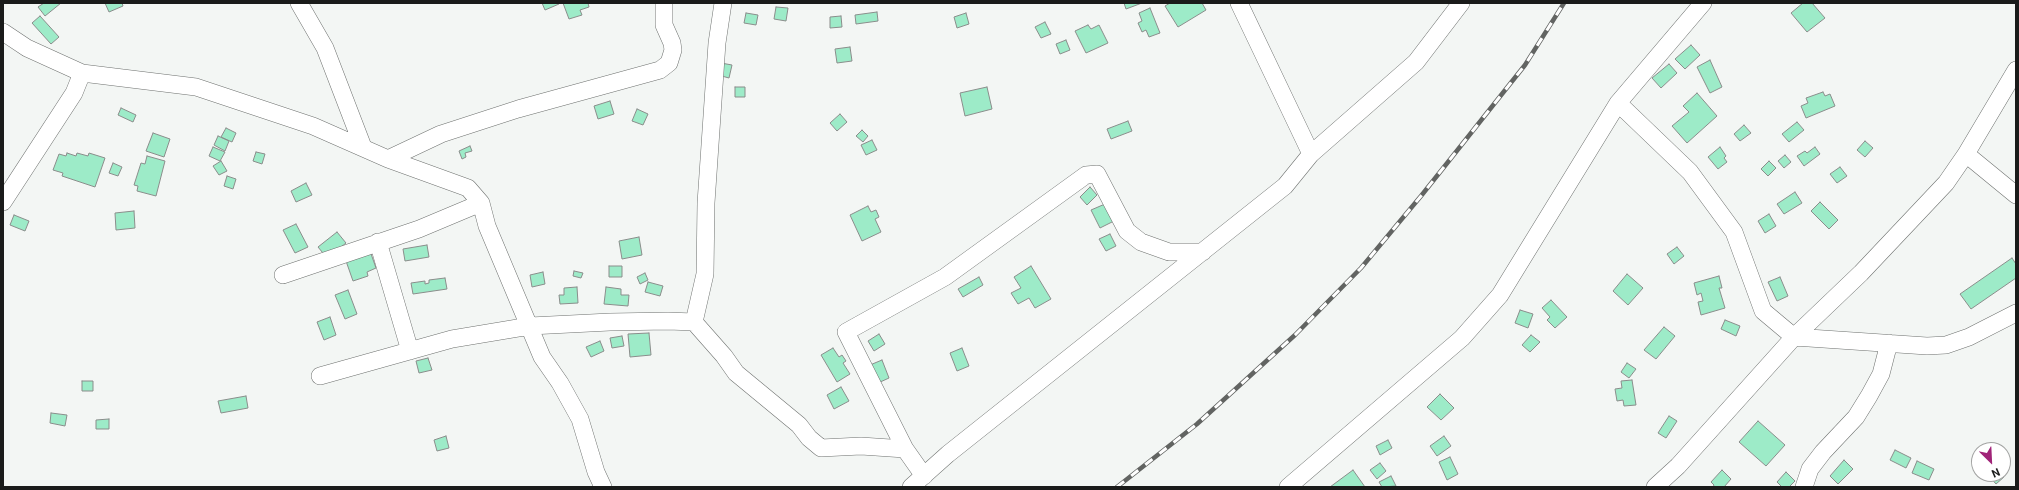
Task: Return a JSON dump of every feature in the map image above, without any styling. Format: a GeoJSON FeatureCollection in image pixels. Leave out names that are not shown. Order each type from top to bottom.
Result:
{"type":"FeatureCollection","features":[{"type":"Feature","properties":{"kind":"street"},"geometry":{"type":"LineString","coordinates":[[299,3],[325,48],[363,147]]}},
{"type":"Feature","properties":{"kind":"street"},"geometry":{"type":"LineString","coordinates":[[388,159],[440,134],[518,109],[660,70],[669,63],[673,50],[672,43],[664,26],[664,3]]}},
{"type":"Feature","properties":{"kind":"street"},"geometry":{"type":"LineString","coordinates":[[694,322],[701,299],[705,274],[707,196],[717,43],[723,3]]}},
{"type":"Feature","properties":{"kind":"street"},"geometry":{"type":"LineString","coordinates":[[1239,3],[1311,154]]}},
{"type":"Feature","properties":{"kind":"street"},"geometry":{"type":"LineString","coordinates":[[911,487],[948,454],[1285,186],[1311,154],[1416,62],[1461,3]]}},
{"type":"Feature","properties":{"kind":"street"},"geometry":{"type":"LineString","coordinates":[[1288,487],[1462,338],[1500,295],[1618,103],[1703,3]]}},
{"type":"Feature","properties":{"kind":"street"},"geometry":{"type":"LineString","coordinates":[[3,32],[27,48],[82,72],[196,87],[313,126],[388,159],[468,188],[481,203],[487,226],[542,357],[560,383],[580,419],[596,472],[603,487]]}},
{"type":"Feature","properties":{"kind":"street"},"geometry":{"type":"LineString","coordinates":[[1655,487],[1678,466],[1794,337],[1888,245],[1946,184],[1966,154],[2016,70]]}},
{"type":"Feature","properties":{"kind":"street"},"geometry":{"type":"LineString","coordinates":[[3,202],[74,93],[82,72]]}},
{"type":"Feature","properties":{"kind":"street"},"geometry":{"type":"LineString","coordinates":[[1618,103],[1690,172],[1734,232],[1763,311],[1794,337],[1888,344],[1927,346],[1946,345],[1969,337],[2016,313]]}},
{"type":"Feature","properties":{"kind":"street"},"geometry":{"type":"LineString","coordinates":[[1966,154],[2016,195]]}},
{"type":"Feature","properties":{"kind":"street"},"geometry":{"type":"LineString","coordinates":[[924,476],[905,448],[849,341],[846,332],[856,325],[945,277],[1086,175],[1097,174],[1127,231],[1141,242],[1169,252],[1203,252]]}},
{"type":"Feature","properties":{"kind":"street"},"geometry":{"type":"LineString","coordinates":[[283,275],[419,229],[481,203]]}},
{"type":"Feature","properties":{"kind":"street"},"geometry":{"type":"LineString","coordinates":[[378,242],[410,351]]}},
{"type":"Feature","properties":{"kind":"street"},"geometry":{"type":"LineString","coordinates":[[320,376],[452,339],[530,326],[618,322],[694,322],[724,356],[736,373],[799,425],[809,438],[821,448],[861,446],[905,448]]}},
{"type":"Feature","properties":{"kind":"street"},"geometry":{"type":"LineString","coordinates":[[1804,487],[1810,469],[1823,452],[1856,417],[1869,396],[1881,374],[1888,344]]}},
{"type":"Feature","properties":{"kind":"street"},"geometry":{"type":"LineString","coordinates":[[1671,487],[1678,466]]}},
{"type":"Feature","properties":{"kind":"building"},"geometry":{"type":"Polygon","coordinates":[[[44,3],[61,3],[45,16],[38,7],[44,3]]]}},
{"type":"Feature","properties":{"kind":"building"},"geometry":{"type":"Polygon","coordinates":[[[105,3],[122,3],[123,6],[109,12],[105,3]]]}},
{"type":"Feature","properties":{"kind":"building"},"geometry":{"type":"Polygon","coordinates":[[[542,3],[558,3],[559,4],[545,10],[542,3]]]}},
{"type":"Feature","properties":{"kind":"building"},"geometry":{"type":"Polygon","coordinates":[[[563,3],[588,3],[589,7],[580,10],[582,15],[569,19],[563,3]]]}},
{"type":"Feature","properties":{"kind":"building"},"geometry":{"type":"Polygon","coordinates":[[[1124,3],[1142,3],[1126,9],[1124,3]]]}},
{"type":"Feature","properties":{"kind":"building"},"geometry":{"type":"Polygon","coordinates":[[[1170,3],[1202,3],[1206,10],[1178,27],[1165,6],[1170,3]]]}},
{"type":"Feature","properties":{"kind":"building"},"geometry":{"type":"Polygon","coordinates":[[[1803,3],[1812,3],[1825,18],[1807,32],[1791,13],[1803,3]]]}},
{"type":"Feature","properties":{"kind":"building"},"geometry":{"type":"Polygon","coordinates":[[[776,7],[788,8],[786,21],[774,19],[776,7]]]}},
{"type":"Feature","properties":{"kind":"building"},"geometry":{"type":"Polygon","coordinates":[[[1150,8],[1160,33],[1149,37],[1146,30],[1142,32],[1138,23],[1142,21],[1139,13],[1150,8]]]}},
{"type":"Feature","properties":{"kind":"building"},"geometry":{"type":"Polygon","coordinates":[[[877,12],[878,21],[856,24],[855,15],[877,12]]]}},
{"type":"Feature","properties":{"kind":"building"},"geometry":{"type":"Polygon","coordinates":[[[746,13],[758,15],[756,25],[744,23],[746,13]]]}},
{"type":"Feature","properties":{"kind":"building"},"geometry":{"type":"Polygon","coordinates":[[[966,13],[969,24],[957,28],[954,17],[966,13]]]}},
{"type":"Feature","properties":{"kind":"building"},"geometry":{"type":"Polygon","coordinates":[[[40,16],[59,37],[51,44],[32,23],[40,16]]]}},
{"type":"Feature","properties":{"kind":"building"},"geometry":{"type":"Polygon","coordinates":[[[841,16],[842,27],[830,28],[830,17],[841,16]]]}},
{"type":"Feature","properties":{"kind":"building"},"geometry":{"type":"Polygon","coordinates":[[[1045,22],[1051,34],[1041,38],[1035,27],[1045,22]]]}},
{"type":"Feature","properties":{"kind":"building"},"geometry":{"type":"Polygon","coordinates":[[[1088,25],[1091,29],[1099,25],[1108,43],[1086,53],[1075,31],[1088,25]]]}},
{"type":"Feature","properties":{"kind":"building"},"geometry":{"type":"Polygon","coordinates":[[[1066,40],[1070,50],[1060,54],[1056,44],[1066,40]]]}},
{"type":"Feature","properties":{"kind":"building"},"geometry":{"type":"Polygon","coordinates":[[[1691,45],[1700,55],[1685,69],[1675,59],[1691,45]]]}},
{"type":"Feature","properties":{"kind":"building"},"geometry":{"type":"Polygon","coordinates":[[[850,47],[852,61],[837,63],[835,49],[850,47]]]}},
{"type":"Feature","properties":{"kind":"building"},"geometry":{"type":"Polygon","coordinates":[[[1710,60],[1722,87],[1710,93],[1697,67],[1710,60]]]}},
{"type":"Feature","properties":{"kind":"building"},"geometry":{"type":"Polygon","coordinates":[[[721,63],[732,65],[729,78],[718,75],[721,63]]]}},
{"type":"Feature","properties":{"kind":"building"},"geometry":{"type":"Polygon","coordinates":[[[1669,64],[1677,73],[1661,88],[1652,78],[1669,64]]]}},
{"type":"Feature","properties":{"kind":"building"},"geometry":{"type":"Polygon","coordinates":[[[735,87],[745,87],[745,97],[735,97],[735,87]]]}},
{"type":"Feature","properties":{"kind":"building"},"geometry":{"type":"Polygon","coordinates":[[[987,87],[992,109],[965,116],[960,93],[987,87]]]}},
{"type":"Feature","properties":{"kind":"building"},"geometry":{"type":"Polygon","coordinates":[[[1823,92],[1825,96],[1830,94],[1835,106],[1806,118],[1801,106],[1808,103],[1806,98],[1823,92]]]}},
{"type":"Feature","properties":{"kind":"building"},"geometry":{"type":"Polygon","coordinates":[[[1697,93],[1717,116],[1687,143],[1672,126],[1689,112],[1683,106],[1697,93]]]}},
{"type":"Feature","properties":{"kind":"building"},"geometry":{"type":"Polygon","coordinates":[[[610,101],[614,114],[598,119],[594,106],[610,101]]]}},
{"type":"Feature","properties":{"kind":"building"},"geometry":{"type":"Polygon","coordinates":[[[121,108],[136,115],[133,122],[118,115],[121,108]]]}},
{"type":"Feature","properties":{"kind":"building"},"geometry":{"type":"Polygon","coordinates":[[[637,109],[648,114],[643,125],[632,121],[637,109]]]}},
{"type":"Feature","properties":{"kind":"building"},"geometry":{"type":"Polygon","coordinates":[[[840,114],[847,122],[837,131],[830,123],[840,114]]]}},
{"type":"Feature","properties":{"kind":"building"},"geometry":{"type":"Polygon","coordinates":[[[1128,121],[1132,131],[1111,139],[1107,129],[1128,121]]]}},
{"type":"Feature","properties":{"kind":"building"},"geometry":{"type":"Polygon","coordinates":[[[1797,122],[1804,130],[1789,142],[1782,134],[1797,122]]]}},
{"type":"Feature","properties":{"kind":"building"},"geometry":{"type":"Polygon","coordinates":[[[1744,125],[1751,133],[1740,141],[1734,134],[1744,125]]]}},
{"type":"Feature","properties":{"kind":"building"},"geometry":{"type":"Polygon","coordinates":[[[226,128],[236,133],[232,142],[221,137],[226,128]]]}},
{"type":"Feature","properties":{"kind":"building"},"geometry":{"type":"Polygon","coordinates":[[[862,130],[868,136],[863,142],[856,136],[862,130]]]}},
{"type":"Feature","properties":{"kind":"building"},"geometry":{"type":"Polygon","coordinates":[[[153,133],[170,139],[164,157],[146,151],[153,133]]]}},
{"type":"Feature","properties":{"kind":"building"},"geometry":{"type":"Polygon","coordinates":[[[218,136],[229,141],[225,151],[214,145],[218,136]]]}},
{"type":"Feature","properties":{"kind":"building"},"geometry":{"type":"Polygon","coordinates":[[[872,140],[877,150],[866,155],[861,145],[872,140]]]}},
{"type":"Feature","properties":{"kind":"building"},"geometry":{"type":"Polygon","coordinates":[[[1865,141],[1873,148],[1865,157],[1857,150],[1865,141]]]}},
{"type":"Feature","properties":{"kind":"building"},"geometry":{"type":"Polygon","coordinates":[[[470,146],[472,151],[465,153],[466,157],[462,159],[459,151],[470,146]]]}},
{"type":"Feature","properties":{"kind":"building"},"geometry":{"type":"Polygon","coordinates":[[[213,147],[225,152],[220,161],[209,156],[213,147]]]}},
{"type":"Feature","properties":{"kind":"building"},"geometry":{"type":"Polygon","coordinates":[[[1720,147],[1726,156],[1724,158],[1727,162],[1718,169],[1708,157],[1720,147]]]}},
{"type":"Feature","properties":{"kind":"building"},"geometry":{"type":"Polygon","coordinates":[[[1815,147],[1820,154],[1804,166],[1797,156],[1805,151],[1807,153],[1815,147]]]}},
{"type":"Feature","properties":{"kind":"building"},"geometry":{"type":"Polygon","coordinates":[[[256,152],[265,154],[262,164],[253,161],[256,152]]]}},
{"type":"Feature","properties":{"kind":"building"},"geometry":{"type":"Polygon","coordinates":[[[67,153],[76,156],[77,153],[88,156],[89,153],[105,158],[95,187],[62,176],[63,173],[53,170],[59,154],[66,156],[67,153]]]}},
{"type":"Feature","properties":{"kind":"building"},"geometry":{"type":"Polygon","coordinates":[[[1785,155],[1791,162],[1784,168],[1778,161],[1785,155]]]}},
{"type":"Feature","properties":{"kind":"building"},"geometry":{"type":"Polygon","coordinates":[[[147,156],[165,161],[156,196],[137,191],[138,186],[134,185],[141,163],[145,164],[147,156]]]}},
{"type":"Feature","properties":{"kind":"building"},"geometry":{"type":"Polygon","coordinates":[[[221,161],[227,171],[219,175],[213,166],[221,161]]]}},
{"type":"Feature","properties":{"kind":"building"},"geometry":{"type":"Polygon","coordinates":[[[1769,161],[1776,168],[1768,176],[1761,169],[1769,161]]]}},
{"type":"Feature","properties":{"kind":"building"},"geometry":{"type":"Polygon","coordinates":[[[113,163],[122,167],[118,176],[109,173],[113,163]]]}},
{"type":"Feature","properties":{"kind":"building"},"geometry":{"type":"Polygon","coordinates":[[[1840,167],[1847,176],[1837,183],[1830,174],[1840,167]]]}},
{"type":"Feature","properties":{"kind":"building"},"geometry":{"type":"Polygon","coordinates":[[[227,176],[236,179],[233,189],[224,186],[227,176]]]}},
{"type":"Feature","properties":{"kind":"building"},"geometry":{"type":"Polygon","coordinates":[[[306,183],[312,195],[296,202],[291,191],[306,183]]]}},
{"type":"Feature","properties":{"kind":"building"},"geometry":{"type":"Polygon","coordinates":[[[1090,187],[1097,195],[1087,205],[1080,197],[1090,187]]]}},
{"type":"Feature","properties":{"kind":"building"},"geometry":{"type":"Polygon","coordinates":[[[1795,192],[1802,203],[1784,214],[1777,204],[1795,192]]]}},
{"type":"Feature","properties":{"kind":"building"},"geometry":{"type":"Polygon","coordinates":[[[1820,202],[1838,220],[1829,229],[1811,211],[1820,202]]]}},
{"type":"Feature","properties":{"kind":"building"},"geometry":{"type":"Polygon","coordinates":[[[1105,204],[1114,221],[1100,228],[1091,210],[1105,204]]]}},
{"type":"Feature","properties":{"kind":"building"},"geometry":{"type":"Polygon","coordinates":[[[868,206],[871,212],[876,210],[879,217],[875,219],[881,232],[862,241],[850,215],[868,206]]]}},
{"type":"Feature","properties":{"kind":"building"},"geometry":{"type":"Polygon","coordinates":[[[134,211],[135,228],[116,230],[115,213],[134,211]]]}},
{"type":"Feature","properties":{"kind":"building"},"geometry":{"type":"Polygon","coordinates":[[[1769,214],[1776,226],[1765,233],[1758,221],[1769,214]]]}},
{"type":"Feature","properties":{"kind":"building"},"geometry":{"type":"Polygon","coordinates":[[[14,215],[29,221],[25,231],[10,225],[14,215]]]}},
{"type":"Feature","properties":{"kind":"building"},"geometry":{"type":"Polygon","coordinates":[[[296,224],[308,247],[295,253],[283,230],[296,224]]]}},
{"type":"Feature","properties":{"kind":"building"},"geometry":{"type":"Polygon","coordinates":[[[337,232],[346,243],[327,258],[318,247],[337,232]]]}},
{"type":"Feature","properties":{"kind":"building"},"geometry":{"type":"Polygon","coordinates":[[[1110,234],[1116,246],[1106,251],[1099,239],[1110,234]]]}},
{"type":"Feature","properties":{"kind":"building"},"geometry":{"type":"Polygon","coordinates":[[[639,237],[642,255],[622,259],[619,241],[639,237]]]}},
{"type":"Feature","properties":{"kind":"building"},"geometry":{"type":"Polygon","coordinates":[[[427,245],[429,257],[405,261],[403,249],[427,245]]]}},
{"type":"Feature","properties":{"kind":"building"},"geometry":{"type":"Polygon","coordinates":[[[1677,247],[1684,256],[1674,264],[1667,254],[1677,247]]]}},
{"type":"Feature","properties":{"kind":"building"},"geometry":{"type":"Polygon","coordinates":[[[369,248],[376,268],[367,272],[368,276],[353,281],[346,261],[369,248]]]}},
{"type":"Feature","properties":{"kind":"building"},"geometry":{"type":"Polygon","coordinates":[[[2012,258],[2016,264],[2016,278],[1971,309],[1960,294],[2012,258]]]}},
{"type":"Feature","properties":{"kind":"building"},"geometry":{"type":"Polygon","coordinates":[[[609,266],[622,266],[622,277],[609,277],[609,266]]]}},
{"type":"Feature","properties":{"kind":"building"},"geometry":{"type":"Polygon","coordinates":[[[1031,266],[1051,299],[1035,308],[1029,298],[1018,304],[1011,293],[1021,288],[1014,277],[1031,266]]]}},
{"type":"Feature","properties":{"kind":"building"},"geometry":{"type":"Polygon","coordinates":[[[574,271],[583,273],[581,278],[573,276],[574,271]]]}},
{"type":"Feature","properties":{"kind":"building"},"geometry":{"type":"Polygon","coordinates":[[[543,272],[545,284],[532,287],[530,275],[543,272]]]}},
{"type":"Feature","properties":{"kind":"building"},"geometry":{"type":"Polygon","coordinates":[[[645,273],[648,280],[640,284],[637,277],[645,273]]]}},
{"type":"Feature","properties":{"kind":"building"},"geometry":{"type":"Polygon","coordinates":[[[1627,274],[1643,288],[1628,305],[1613,291],[1627,274]]]}},
{"type":"Feature","properties":{"kind":"building"},"geometry":{"type":"Polygon","coordinates":[[[1719,276],[1722,288],[1719,288],[1725,308],[1701,315],[1698,302],[1703,301],[1701,293],[1697,295],[1694,283],[1719,276]]]}},
{"type":"Feature","properties":{"kind":"building"},"geometry":{"type":"Polygon","coordinates":[[[979,277],[983,285],[963,297],[958,289],[979,277]]]}},
{"type":"Feature","properties":{"kind":"building"},"geometry":{"type":"Polygon","coordinates":[[[1780,277],[1788,296],[1777,301],[1768,282],[1780,277]]]}},
{"type":"Feature","properties":{"kind":"building"},"geometry":{"type":"Polygon","coordinates":[[[445,278],[447,289],[413,294],[411,283],[425,281],[425,284],[429,283],[429,280],[445,278]]]}},
{"type":"Feature","properties":{"kind":"building"},"geometry":{"type":"Polygon","coordinates":[[[648,282],[663,286],[660,296],[645,292],[648,282]]]}},
{"type":"Feature","properties":{"kind":"building"},"geometry":{"type":"Polygon","coordinates":[[[577,287],[578,303],[560,304],[559,295],[564,295],[564,288],[577,287]]]}},
{"type":"Feature","properties":{"kind":"building"},"geometry":{"type":"Polygon","coordinates":[[[606,287],[621,289],[621,295],[629,295],[628,306],[604,304],[606,287]]]}},
{"type":"Feature","properties":{"kind":"building"},"geometry":{"type":"Polygon","coordinates":[[[348,290],[357,314],[345,319],[335,295],[348,290]]]}},
{"type":"Feature","properties":{"kind":"building"},"geometry":{"type":"Polygon","coordinates":[[[1551,300],[1567,317],[1555,328],[1547,320],[1550,317],[1542,308],[1551,300]]]}},
{"type":"Feature","properties":{"kind":"building"},"geometry":{"type":"Polygon","coordinates":[[[1520,310],[1533,314],[1528,328],[1515,323],[1520,310]]]}},
{"type":"Feature","properties":{"kind":"building"},"geometry":{"type":"Polygon","coordinates":[[[330,317],[336,335],[324,340],[317,322],[330,317]]]}},
{"type":"Feature","properties":{"kind":"building"},"geometry":{"type":"Polygon","coordinates":[[[1725,320],[1740,326],[1736,336],[1721,329],[1725,320]]]}},
{"type":"Feature","properties":{"kind":"building"},"geometry":{"type":"Polygon","coordinates":[[[1664,327],[1675,336],[1656,359],[1644,350],[1664,327]]]}},
{"type":"Feature","properties":{"kind":"building"},"geometry":{"type":"Polygon","coordinates":[[[649,333],[651,355],[630,357],[628,334],[649,333]]]}},
{"type":"Feature","properties":{"kind":"building"},"geometry":{"type":"Polygon","coordinates":[[[879,334],[885,344],[874,351],[868,341],[879,334]]]}},
{"type":"Feature","properties":{"kind":"building"},"geometry":{"type":"Polygon","coordinates":[[[1531,335],[1540,342],[1530,352],[1522,345],[1531,335]]]}},
{"type":"Feature","properties":{"kind":"building"},"geometry":{"type":"Polygon","coordinates":[[[622,336],[624,346],[612,348],[610,338],[622,336]]]}},
{"type":"Feature","properties":{"kind":"building"},"geometry":{"type":"Polygon","coordinates":[[[600,341],[604,351],[591,357],[586,347],[600,341]]]}},
{"type":"Feature","properties":{"kind":"building"},"geometry":{"type":"Polygon","coordinates":[[[833,348],[839,357],[842,355],[846,361],[843,363],[850,374],[837,382],[821,355],[833,348]]]}},
{"type":"Feature","properties":{"kind":"building"},"geometry":{"type":"Polygon","coordinates":[[[962,348],[969,366],[957,371],[950,353],[962,348]]]}},
{"type":"Feature","properties":{"kind":"building"},"geometry":{"type":"Polygon","coordinates":[[[428,358],[432,370],[419,373],[416,361],[428,358]]]}},
{"type":"Feature","properties":{"kind":"building"},"geometry":{"type":"Polygon","coordinates":[[[882,360],[889,378],[878,383],[870,365],[882,360]]]}},
{"type":"Feature","properties":{"kind":"building"},"geometry":{"type":"Polygon","coordinates":[[[1627,363],[1636,369],[1629,378],[1621,372],[1627,363]]]}},
{"type":"Feature","properties":{"kind":"building"},"geometry":{"type":"Polygon","coordinates":[[[1632,380],[1636,405],[1624,406],[1623,400],[1617,401],[1615,389],[1622,388],[1621,381],[1632,380]]]}},
{"type":"Feature","properties":{"kind":"building"},"geometry":{"type":"Polygon","coordinates":[[[82,381],[93,381],[93,391],[82,391],[82,381]]]}},
{"type":"Feature","properties":{"kind":"building"},"geometry":{"type":"Polygon","coordinates":[[[841,387],[849,401],[834,409],[827,395],[841,387]]]}},
{"type":"Feature","properties":{"kind":"building"},"geometry":{"type":"Polygon","coordinates":[[[1440,394],[1454,408],[1441,420],[1427,407],[1440,394]]]}},
{"type":"Feature","properties":{"kind":"building"},"geometry":{"type":"Polygon","coordinates":[[[246,396],[248,408],[221,413],[218,401],[246,396]]]}},
{"type":"Feature","properties":{"kind":"building"},"geometry":{"type":"Polygon","coordinates":[[[51,413],[67,415],[65,426],[50,423],[51,413]]]}},
{"type":"Feature","properties":{"kind":"building"},"geometry":{"type":"Polygon","coordinates":[[[1669,416],[1677,421],[1666,438],[1658,433],[1669,416]]]}},
{"type":"Feature","properties":{"kind":"building"},"geometry":{"type":"Polygon","coordinates":[[[109,419],[109,429],[96,429],[96,420],[109,419]]]}},
{"type":"Feature","properties":{"kind":"building"},"geometry":{"type":"Polygon","coordinates":[[[1758,421],[1785,445],[1766,466],[1739,442],[1758,421]]]}},
{"type":"Feature","properties":{"kind":"building"},"geometry":{"type":"Polygon","coordinates":[[[446,436],[449,448],[437,451],[434,440],[446,436]]]}},
{"type":"Feature","properties":{"kind":"building"},"geometry":{"type":"Polygon","coordinates":[[[1444,436],[1451,446],[1437,456],[1430,446],[1444,436]]]}},
{"type":"Feature","properties":{"kind":"building"},"geometry":{"type":"Polygon","coordinates":[[[1388,440],[1392,448],[1380,455],[1376,446],[1388,440]]]}},
{"type":"Feature","properties":{"kind":"building"},"geometry":{"type":"Polygon","coordinates":[[[1895,450],[1911,458],[1906,468],[1890,460],[1895,450]]]}},
{"type":"Feature","properties":{"kind":"building"},"geometry":{"type":"Polygon","coordinates":[[[1450,457],[1458,474],[1447,480],[1439,462],[1450,457]]]}},
{"type":"Feature","properties":{"kind":"building"},"geometry":{"type":"Polygon","coordinates":[[[1844,460],[1853,469],[1838,484],[1830,476],[1844,460]]]}},
{"type":"Feature","properties":{"kind":"building"},"geometry":{"type":"Polygon","coordinates":[[[1917,461],[1934,469],[1929,480],[1912,473],[1917,461]]]}},
{"type":"Feature","properties":{"kind":"building"},"geometry":{"type":"Polygon","coordinates":[[[1380,463],[1386,471],[1377,479],[1370,470],[1380,463]]]}},
{"type":"Feature","properties":{"kind":"building"},"geometry":{"type":"Polygon","coordinates":[[[1353,470],[1365,487],[1330,487],[1353,470]]]}},
{"type":"Feature","properties":{"kind":"building"},"geometry":{"type":"Polygon","coordinates":[[[1722,470],[1731,479],[1724,487],[1713,487],[1714,485],[1711,482],[1722,470]]]}},
{"type":"Feature","properties":{"kind":"building"},"geometry":{"type":"Polygon","coordinates":[[[1786,472],[1795,481],[1789,487],[1782,487],[1777,482],[1786,472]]]}},
{"type":"Feature","properties":{"kind":"building"},"geometry":{"type":"Polygon","coordinates":[[[1391,476],[1396,486],[1382,487],[1379,482],[1391,476]]]}},
{"type":"Feature","properties":{"kind":"railway"},"geometry":{"type":"LineString","coordinates":[[1117,487],[1197,424],[1295,335],[1361,268],[1421,196],[1525,65],[1564,3]]}}]}
